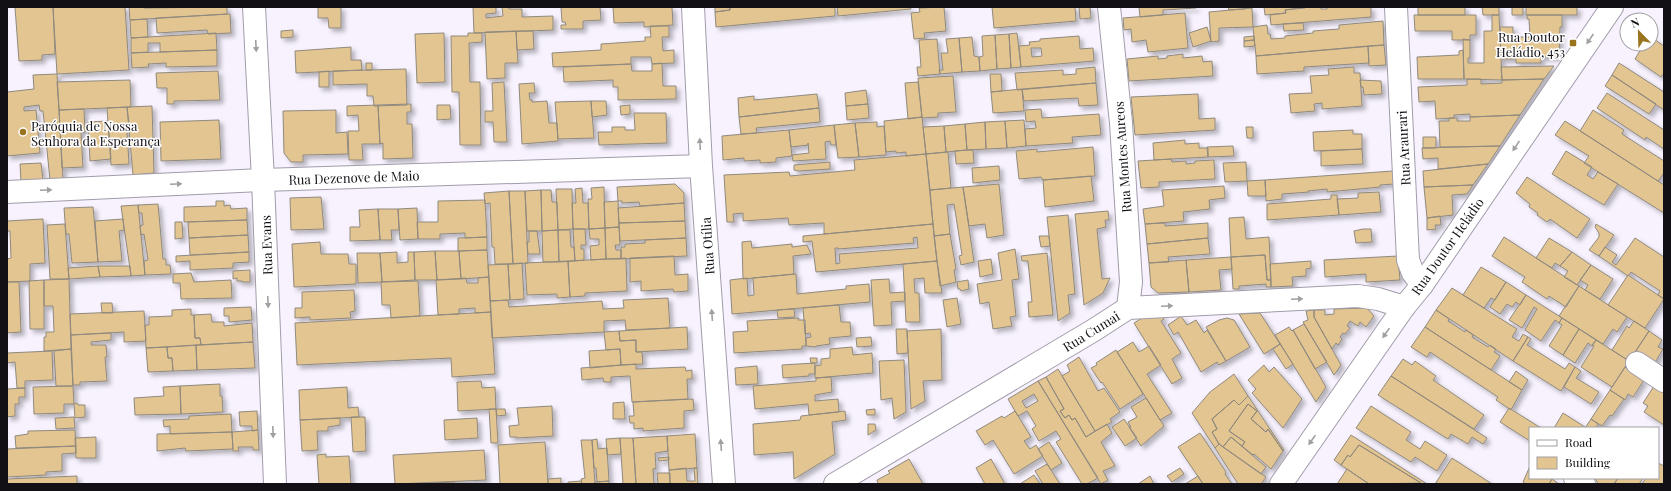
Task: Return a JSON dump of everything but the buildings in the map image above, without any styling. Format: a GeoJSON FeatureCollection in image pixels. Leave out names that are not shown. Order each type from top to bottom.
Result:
{"type":"FeatureCollection","features":[{"type":"Feature","properties":{"kind":"street","name":"Rua Evans"},"geometry":{"type":"LineString","coordinates":[[254,7],[263,180],[275,484]]}},
{"type":"Feature","properties":{"kind":"street","name":"Rua Otília"},"geometry":{"type":"LineString","coordinates":[[693,7],[701,166],[724,484]]}},
{"type":"Feature","properties":{"kind":"street","name":"Rua Montes Aureos"},"geometry":{"type":"LineString","coordinates":[[1109,7],[1121,123],[1131,282],[1128,308]]}},
{"type":"Feature","properties":{"kind":"street","name":"Rua Araurari"},"geometry":{"type":"LineString","coordinates":[[1396,7],[1408,260],[1413,273],[1422,285]]}},
{"type":"Feature","properties":{"kind":"street","name":"Rua Doutor Heládio"},"geometry":{"type":"LineString","coordinates":[[1281,484],[1404,307],[1422,285],[1612,7]]}},
{"type":"Feature","properties":{"kind":"street","name":"Rua Dezenove de Maio"},"geometry":{"type":"LineString","coordinates":[[7,192],[263,180],[701,166]]}},
{"type":"Feature","properties":{"kind":"street","name":"Rua Cumai"},"geometry":{"type":"LineString","coordinates":[[835,484],[1094,330],[1128,308],[1358,296],[1378,299],[1404,307]]}},
{"type":"Feature","properties":{"kind":"street"},"geometry":{"type":"LineString","coordinates":[[1637,363],[1664,381]]}},
{"type":"Feature","properties":{"kind":"place","name":"Rua Doutor Heládio, 453"},"geometry":{"type":"Point","coordinates":[1573,43]}},
{"type":"Feature","properties":{"kind":"place","name":"Paróquia de Nossa Senhora da Esperança"},"geometry":{"type":"Point","coordinates":[23,132]}}]}
